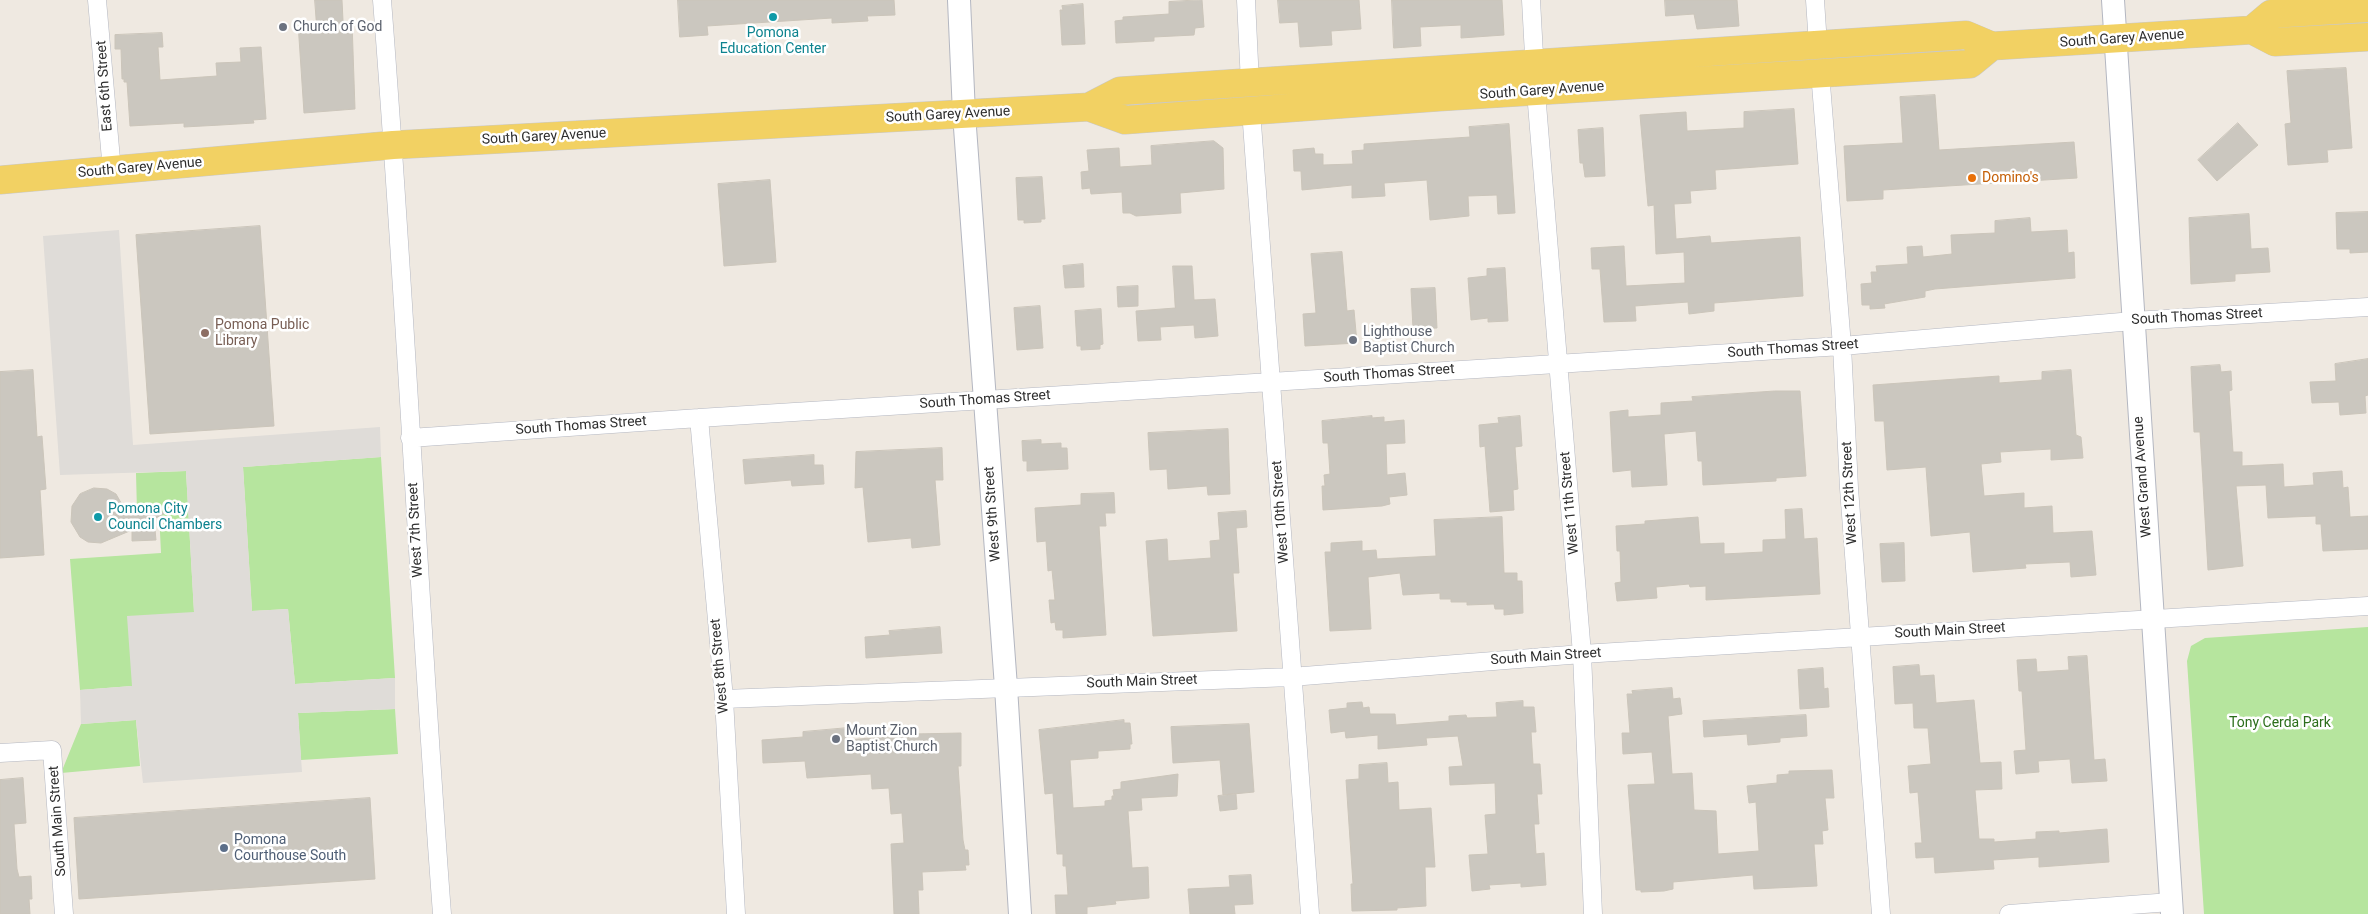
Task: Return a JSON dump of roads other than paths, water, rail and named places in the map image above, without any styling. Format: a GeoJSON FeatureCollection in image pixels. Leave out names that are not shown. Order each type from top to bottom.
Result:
{"type":"FeatureCollection","features":[{"type":"Feature","properties":{"kind":"main road"},"geometry":{"type":"LineString","coordinates":[[2368,8],[2271,14],[2252,30],[2275,42],[2368,37]]}},
{"type":"Feature","properties":{"kind":"main road","name":"South Garey Avenue"},"geometry":{"type":"LineString","coordinates":[[1089,107],[1120,91],[1966,35],[1992,46],[2115,40],[2252,30]]}},
{"type":"Feature","properties":{"kind":"main road","name":"South Garey Avenue"},"geometry":{"type":"LineString","coordinates":[[0,180],[393,145],[1089,107],[1125,120],[1820,72],[1970,64],[1992,46]]}},
{"type":"Feature","properties":{"kind":"street","name":"East 6th Street"},"geometry":{"type":"LineString","coordinates":[[97,0],[112,171]]}},
{"type":"Feature","properties":{"kind":"street","name":"West 7th Street"},"geometry":{"type":"LineString","coordinates":[[382,0],[442,914]]}},
{"type":"Feature","properties":{"kind":"street","name":"West 9th Street"},"geometry":{"type":"LineString","coordinates":[[959,0],[964,114],[1006,687],[1020,914]]}},
{"type":"Feature","properties":{"kind":"street"},"geometry":{"type":"LineString","coordinates":[[1246,0],[1250,83]]}},
{"type":"Feature","properties":{"kind":"street","name":"West 11th Street"},"geometry":{"type":"LineString","coordinates":[[1531,0],[1536,92],[1582,654],[1593,914]]}},
{"type":"Feature","properties":{"kind":"street"},"geometry":{"type":"LineString","coordinates":[[1815,0],[1818,45]]}},
{"type":"Feature","properties":{"kind":"street","name":"West Grand Avenue"},"geometry":{"type":"LineString","coordinates":[[2113,0],[2172,908]]}},
{"type":"Feature","properties":{"kind":"street","name":"West 12th Street"},"geometry":{"type":"LineString","coordinates":[[1820,72],[1842,346],[1848,488],[1881,914]]}},
{"type":"Feature","properties":{"kind":"street","name":"West 10th Street"},"geometry":{"type":"LineString","coordinates":[[1251,110],[1272,382],[1291,677],[1310,914]]}},
{"type":"Feature","properties":{"kind":"street","name":"South Thomas Street"},"geometry":{"type":"LineString","coordinates":[[410,438],[1842,346],[2133,321],[2368,307]]}},
{"type":"Feature","properties":{"kind":"street","name":"West 8th Street"},"geometry":{"type":"LineString","coordinates":[[699,418],[724,699],[736,914]]}},
{"type":"Feature","properties":{"kind":"street","name":"South Main Street"},"geometry":{"type":"LineString","coordinates":[[724,699],[1291,677],[1582,654],[2368,606]]}},
{"type":"Feature","properties":{"kind":"street","name":"South Main Street"},"geometry":{"type":"LineString","coordinates":[[0,754],[52,750],[64,914]]}},
{"type":"Feature","properties":{"kind":"street"},"geometry":{"type":"LineString","coordinates":[[2009,914],[2172,908]]}},
{"type":"Feature","properties":{"kind":"place","name":"Pomona Education Center"},"geometry":{"type":"Point","coordinates":[773,17]}},
{"type":"Feature","properties":{"kind":"place","name":"Church of God"},"geometry":{"type":"Point","coordinates":[283,27]}},
{"type":"Feature","properties":{"kind":"place","name":"Domino's"},"geometry":{"type":"Point","coordinates":[1972,178]}},
{"type":"Feature","properties":{"kind":"place","name":"Pomona Public Library"},"geometry":{"type":"Point","coordinates":[205,333]}},
{"type":"Feature","properties":{"kind":"place","name":"Lighthouse Baptist Church"},"geometry":{"type":"Point","coordinates":[1353,340]}},
{"type":"Feature","properties":{"kind":"place","name":"Pomona City Council Chambers"},"geometry":{"type":"Point","coordinates":[98,517]}},
{"type":"Feature","properties":{"kind":"place","name":"Mount Zion Baptist Church"},"geometry":{"type":"Point","coordinates":[836,739]}},
{"type":"Feature","properties":{"kind":"place","name":"Pomona Courthouse South"},"geometry":{"type":"Point","coordinates":[224,848]}},
{"type":"Feature","properties":{"kind":"park label","name":"Tony Cerda Park"},"geometry":{"type":"Point","coordinates":[2280,723]}}]}
